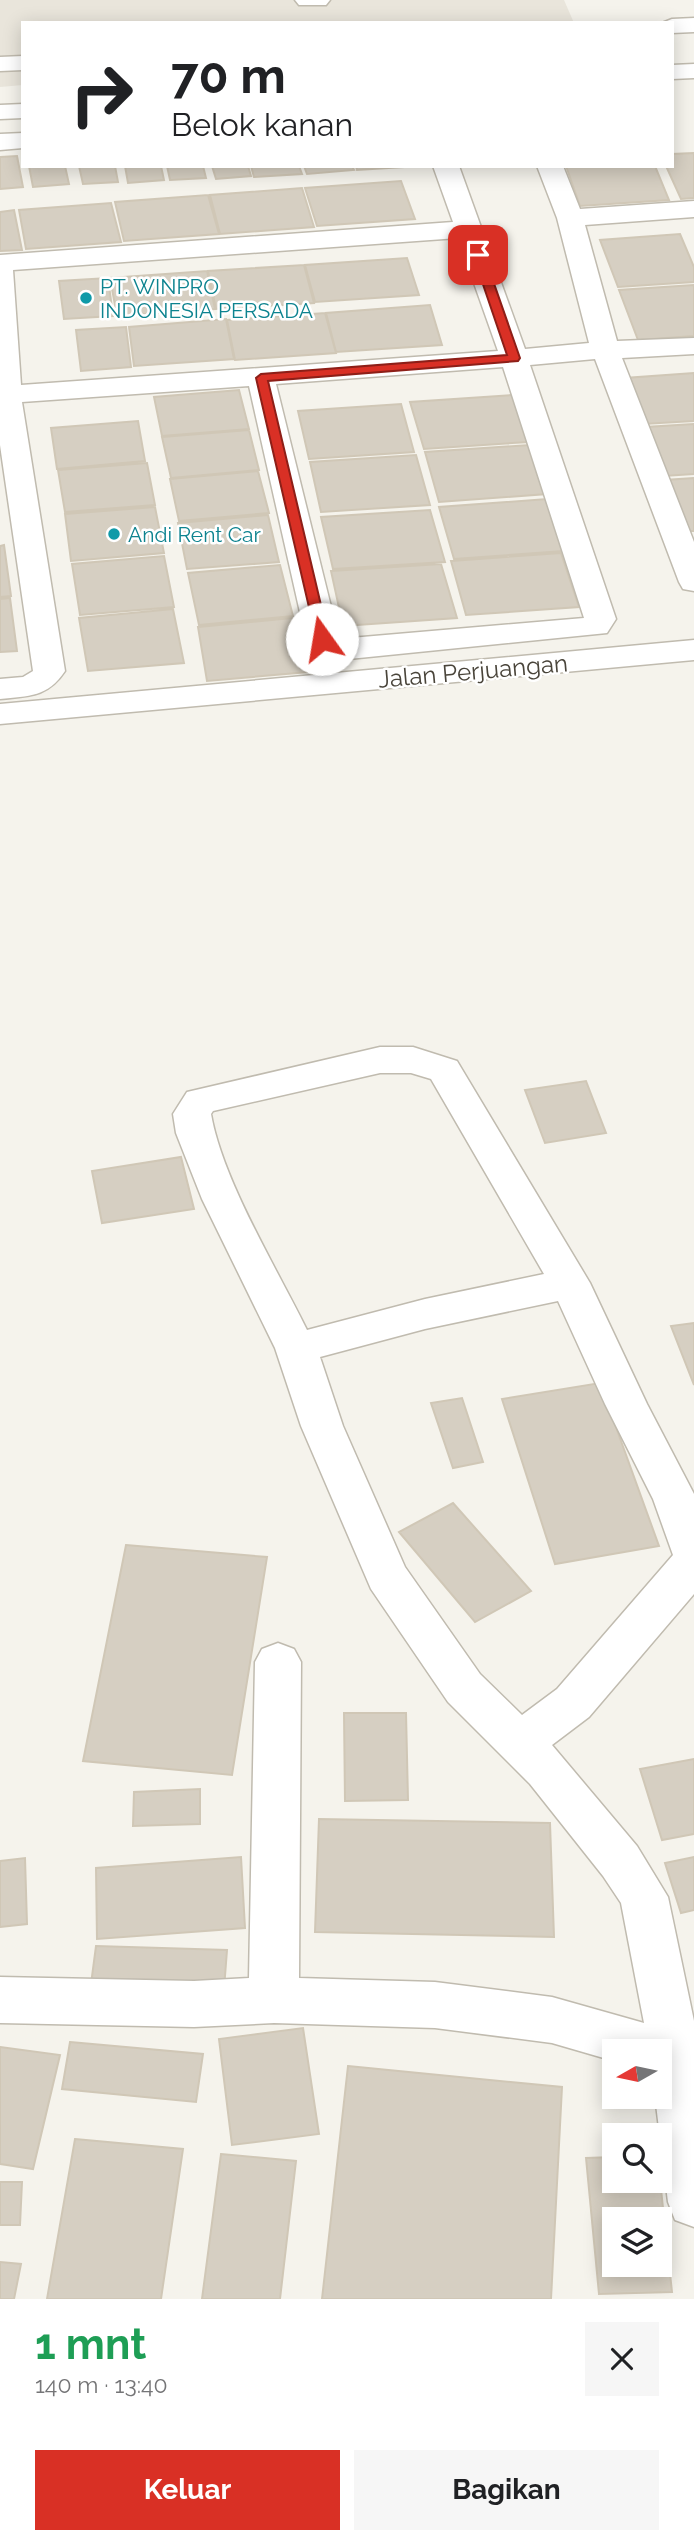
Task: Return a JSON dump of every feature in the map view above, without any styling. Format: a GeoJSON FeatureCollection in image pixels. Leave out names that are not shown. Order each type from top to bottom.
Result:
{"type":"FeatureCollection","features":[{"type":"Feature","properties":{"kind":"street"},"geometry":{"type":"LineString","coordinates":[[307,0],[318,0]]}},
{"type":"Feature","properties":{"kind":"street"},"geometry":{"type":"LineString","coordinates":[[674,26],[694,25]]}},
{"type":"Feature","properties":{"kind":"street"},"geometry":{"type":"LineString","coordinates":[[0,64],[21,63]]}},
{"type":"Feature","properties":{"kind":"street"},"geometry":{"type":"LineString","coordinates":[[674,72],[694,71]]}},
{"type":"Feature","properties":{"kind":"street"},"geometry":{"type":"LineString","coordinates":[[0,112],[21,111]]}},
{"type":"Feature","properties":{"kind":"street"},"geometry":{"type":"LineString","coordinates":[[0,142],[21,140]]}},
{"type":"Feature","properties":{"kind":"street"},"geometry":{"type":"LineString","coordinates":[[261,378],[322,639],[328,646],[339,650],[596,626],[600,619],[514,358],[447,168]]}},
{"type":"Feature","properties":{"kind":"street"},"geometry":{"type":"LineString","coordinates":[[551,168],[570,218],[606,350],[694,582]]}},
{"type":"Feature","properties":{"kind":"street"},"geometry":{"type":"LineString","coordinates":[[570,218],[694,209]]}},
{"type":"Feature","properties":{"kind":"street"},"geometry":{"type":"LineString","coordinates":[[0,262],[469,229]]}},
{"type":"Feature","properties":{"kind":"street"},"geometry":{"type":"LineString","coordinates":[[0,269],[3,395],[49,671],[44,680],[32,685],[0,689]]}},
{"type":"Feature","properties":{"kind":"street"},"geometry":{"type":"LineString","coordinates":[[3,395],[261,378],[606,350],[694,346]]}},
{"type":"Feature","properties":{"kind":"street","name":"Jalan Perjuangan"},"geometry":{"type":"LineString","coordinates":[[0,714],[694,650]]}},
{"type":"Feature","properties":{"kind":"street"},"geometry":{"type":"LineString","coordinates":[[518,1744],[573,1703],[591,1684],[691,1567],[694,1556],[675,1499],[626,1404],[570,1283],[444,1070],[413,1060],[380,1060],[200,1101],[192,1114],[195,1133],[222,1199],[296,1348],[322,1426],[387,1576],[464,1688],[518,1744],[547,1770],[598,1833],[644,1898],[669,2039]]}},
{"type":"Feature","properties":{"kind":"street"},"geometry":{"type":"LineString","coordinates":[[296,1348],[425,1314],[570,1283]]}},
{"type":"Feature","properties":{"kind":"street"},"geometry":{"type":"LineString","coordinates":[[274,2000],[278,1662]]}},
{"type":"Feature","properties":{"kind":"street"},"geometry":{"type":"LineString","coordinates":[[0,2000],[194,2004],[274,2000],[435,2005],[552,2020],[619,2039]]}},
{"type":"Feature","properties":{"kind":"street"},"geometry":{"type":"LineString","coordinates":[[672,2054],[694,2202]]}},
{"type":"Feature","properties":{"kind":"shaded area"},"geometry":{"type":"Polygon","coordinates":[[[0,0],[564,0],[573,21],[21,21],[21,85],[0,87],[0,0]]]}},
{"type":"Feature","properties":{"kind":"building"},"geometry":{"type":"Polygon","coordinates":[[[694,153],[694,198],[681,199],[667,168],[674,168],[674,154],[694,153]]]}},
{"type":"Feature","properties":{"kind":"building"},"geometry":{"type":"Polygon","coordinates":[[[17,156],[23,187],[0,189],[0,157],[17,156]]]}},
{"type":"Feature","properties":{"kind":"building"},"geometry":{"type":"Polygon","coordinates":[[[29,168],[65,168],[69,184],[33,187],[29,168]]]}},
{"type":"Feature","properties":{"kind":"building"},"geometry":{"type":"Polygon","coordinates":[[[79,168],[115,168],[118,182],[83,184],[79,168]]]}},
{"type":"Feature","properties":{"kind":"building"},"geometry":{"type":"Polygon","coordinates":[[[125,168],[161,168],[164,180],[128,183],[125,168]]]}},
{"type":"Feature","properties":{"kind":"building"},"geometry":{"type":"Polygon","coordinates":[[[167,168],[204,168],[206,178],[170,180],[167,168]]]}},
{"type":"Feature","properties":{"kind":"building"},"geometry":{"type":"Polygon","coordinates":[[[213,168],[249,168],[251,176],[216,179],[213,168]]]}},
{"type":"Feature","properties":{"kind":"building"},"geometry":{"type":"Polygon","coordinates":[[[252,168],[300,168],[302,174],[254,177],[252,168]]]}},
{"type":"Feature","properties":{"kind":"building"},"geometry":{"type":"Polygon","coordinates":[[[305,168],[354,170],[307,174],[305,168]]]}},
{"type":"Feature","properties":{"kind":"building"},"geometry":{"type":"Polygon","coordinates":[[[356,168],[388,168],[357,170],[356,168]]]}},
{"type":"Feature","properties":{"kind":"building"},"geometry":{"type":"Polygon","coordinates":[[[567,168],[656,168],[669,200],[580,206],[567,168]]]}},
{"type":"Feature","properties":{"kind":"building"},"geometry":{"type":"Polygon","coordinates":[[[401,181],[415,219],[317,226],[305,188],[401,181]]]}},
{"type":"Feature","properties":{"kind":"building"},"geometry":{"type":"Polygon","coordinates":[[[302,188],[314,227],[220,234],[210,195],[302,188]]]}},
{"type":"Feature","properties":{"kind":"building"},"geometry":{"type":"Polygon","coordinates":[[[208,195],[219,234],[124,241],[115,202],[208,195]]]}},
{"type":"Feature","properties":{"kind":"building"},"geometry":{"type":"Polygon","coordinates":[[[111,203],[121,242],[26,249],[19,210],[111,203]]]}},
{"type":"Feature","properties":{"kind":"building"},"geometry":{"type":"Polygon","coordinates":[[[14,210],[22,250],[0,251],[0,212],[14,210]]]}},
{"type":"Feature","properties":{"kind":"building"},"geometry":{"type":"Polygon","coordinates":[[[680,234],[694,267],[694,282],[618,287],[600,240],[680,234]]]}},
{"type":"Feature","properties":{"kind":"building"},"geometry":{"type":"Polygon","coordinates":[[[407,258],[419,295],[315,302],[305,265],[407,258]]]}},
{"type":"Feature","properties":{"kind":"building"},"geometry":{"type":"Polygon","coordinates":[[[304,265],[314,303],[216,309],[208,271],[304,265]]]}},
{"type":"Feature","properties":{"kind":"building"},"geometry":{"type":"Polygon","coordinates":[[[207,271],[215,309],[117,316],[110,278],[207,271]]]}},
{"type":"Feature","properties":{"kind":"building","name":"PT. WINPRO INDONESIA PERSADA"},"geometry":{"type":"Polygon","coordinates":[[[108,278],[113,316],[64,319],[59,281],[108,278]]]}},
{"type":"Feature","properties":{"kind":"building"},"geometry":{"type":"Polygon","coordinates":[[[694,285],[694,336],[638,340],[619,290],[694,285]]]}},
{"type":"Feature","properties":{"kind":"building"},"geometry":{"type":"Polygon","coordinates":[[[430,305],[442,345],[336,352],[326,313],[430,305]]]}},
{"type":"Feature","properties":{"kind":"building"},"geometry":{"type":"Polygon","coordinates":[[[325,313],[336,353],[235,360],[227,320],[325,313]]]}},
{"type":"Feature","properties":{"kind":"building"},"geometry":{"type":"Polygon","coordinates":[[[226,319],[234,359],[134,366],[129,327],[226,319]]]}},
{"type":"Feature","properties":{"kind":"building"},"geometry":{"type":"Polygon","coordinates":[[[126,327],[131,367],[81,371],[76,330],[126,327]]]}},
{"type":"Feature","properties":{"kind":"building"},"geometry":{"type":"Polygon","coordinates":[[[694,373],[694,421],[643,424],[625,378],[694,373]]]}},
{"type":"Feature","properties":{"kind":"building"},"geometry":{"type":"Polygon","coordinates":[[[239,390],[249,429],[162,436],[154,397],[239,390]]]}},
{"type":"Feature","properties":{"kind":"building"},"geometry":{"type":"Polygon","coordinates":[[[513,395],[528,442],[424,449],[410,402],[513,395]]]}},
{"type":"Feature","properties":{"kind":"building"},"geometry":{"type":"Polygon","coordinates":[[[401,404],[414,452],[309,459],[298,411],[401,404]]]}},
{"type":"Feature","properties":{"kind":"building"},"geometry":{"type":"Polygon","coordinates":[[[138,421],[145,461],[57,469],[51,428],[138,421]]]}},
{"type":"Feature","properties":{"kind":"building"},"geometry":{"type":"Polygon","coordinates":[[[694,424],[694,474],[664,476],[646,427],[694,424]]]}},
{"type":"Feature","properties":{"kind":"building"},"geometry":{"type":"Polygon","coordinates":[[[249,430],[259,470],[171,478],[162,437],[249,430]]]}},
{"type":"Feature","properties":{"kind":"building"},"geometry":{"type":"Polygon","coordinates":[[[530,445],[547,494],[439,502],[425,452],[530,445]]]}},
{"type":"Feature","properties":{"kind":"building"},"geometry":{"type":"Polygon","coordinates":[[[416,455],[430,505],[321,512],[310,462],[416,455]]]}},
{"type":"Feature","properties":{"kind":"building"},"geometry":{"type":"Polygon","coordinates":[[[147,463],[155,505],[65,512],[58,470],[147,463]]]}},
{"type":"Feature","properties":{"kind":"building"},"geometry":{"type":"Polygon","coordinates":[[[258,471],[269,513],[179,521],[170,479],[258,471]]]}},
{"type":"Feature","properties":{"kind":"building"},"geometry":{"type":"Polygon","coordinates":[[[694,478],[694,531],[685,531],[665,480],[694,478]]]}},
{"type":"Feature","properties":{"kind":"building"},"geometry":{"type":"Polygon","coordinates":[[[547,499],[564,551],[454,559],[439,507],[547,499]]]}},
{"type":"Feature","properties":{"kind":"building","name":"Andi Rent Car"},"geometry":{"type":"Polygon","coordinates":[[[155,507],[164,553],[71,561],[65,514],[155,507]]]}},
{"type":"Feature","properties":{"kind":"building"},"geometry":{"type":"Polygon","coordinates":[[[430,510],[445,562],[333,569],[321,517],[430,510]]]}},
{"type":"Feature","properties":{"kind":"building"},"geometry":{"type":"Polygon","coordinates":[[[268,515],[279,562],[187,569],[178,523],[268,515]]]}},
{"type":"Feature","properties":{"kind":"building"},"geometry":{"type":"Polygon","coordinates":[[[4,545],[11,596],[0,597],[0,546],[4,545]]]}},
{"type":"Feature","properties":{"kind":"building"},"geometry":{"type":"Polygon","coordinates":[[[561,553],[579,607],[466,615],[451,561],[561,553]]]}},
{"type":"Feature","properties":{"kind":"building"},"geometry":{"type":"Polygon","coordinates":[[[164,556],[174,607],[80,615],[72,564],[164,556]]]}},
{"type":"Feature","properties":{"kind":"building"},"geometry":{"type":"Polygon","coordinates":[[[441,564],[457,618],[343,626],[331,571],[441,564]]]}},
{"type":"Feature","properties":{"kind":"building"},"geometry":{"type":"Polygon","coordinates":[[[280,565],[293,616],[199,625],[188,573],[280,565]]]}},
{"type":"Feature","properties":{"kind":"building"},"geometry":{"type":"Polygon","coordinates":[[[10,598],[17,651],[0,652],[0,599],[10,598]]]}},
{"type":"Feature","properties":{"kind":"building"},"geometry":{"type":"Polygon","coordinates":[[[173,609],[184,663],[88,671],[79,618],[173,609]]]}},
{"type":"Feature","properties":{"kind":"building"},"geometry":{"type":"Polygon","coordinates":[[[292,618],[308,672],[207,681],[198,627],[292,618]]]}},
{"type":"Feature","properties":{"kind":"building"},"geometry":{"type":"Polygon","coordinates":[[[586,1081],[606,1133],[545,1143],[525,1090],[586,1081]]]}},
{"type":"Feature","properties":{"kind":"building"},"geometry":{"type":"Polygon","coordinates":[[[181,1157],[194,1209],[102,1223],[92,1171],[181,1157]]]}},
{"type":"Feature","properties":{"kind":"building"},"geometry":{"type":"Polygon","coordinates":[[[694,1323],[694,1385],[671,1326],[694,1323]]]}},
{"type":"Feature","properties":{"kind":"building"},"geometry":{"type":"Polygon","coordinates":[[[600,1383],[659,1546],[555,1564],[502,1399],[600,1383]]]}},
{"type":"Feature","properties":{"kind":"building"},"geometry":{"type":"Polygon","coordinates":[[[462,1398],[483,1462],[453,1468],[431,1403],[462,1398]]]}},
{"type":"Feature","properties":{"kind":"building"},"geometry":{"type":"Polygon","coordinates":[[[453,1503],[531,1591],[475,1622],[399,1532],[453,1503]]]}},
{"type":"Feature","properties":{"kind":"building"},"geometry":{"type":"Polygon","coordinates":[[[126,1545],[267,1557],[232,1775],[83,1761],[126,1545]]]}},
{"type":"Feature","properties":{"kind":"building"},"geometry":{"type":"Polygon","coordinates":[[[344,1713],[406,1713],[408,1800],[345,1801],[344,1713]]]}},
{"type":"Feature","properties":{"kind":"building"},"geometry":{"type":"Polygon","coordinates":[[[694,1759],[694,1834],[662,1840],[640,1769],[694,1759]]]}},
{"type":"Feature","properties":{"kind":"building"},"geometry":{"type":"Polygon","coordinates":[[[200,1789],[200,1824],[133,1826],[134,1792],[200,1789]]]}},
{"type":"Feature","properties":{"kind":"building"},"geometry":{"type":"Polygon","coordinates":[[[319,1819],[550,1823],[554,1937],[315,1932],[319,1819]]]}},
{"type":"Feature","properties":{"kind":"building"},"geometry":{"type":"Polygon","coordinates":[[[241,1857],[245,1928],[97,1939],[96,1868],[241,1857]]]}},
{"type":"Feature","properties":{"kind":"building"},"geometry":{"type":"Polygon","coordinates":[[[694,1857],[694,1910],[681,1913],[665,1863],[694,1857]]]}},
{"type":"Feature","properties":{"kind":"building"},"geometry":{"type":"Polygon","coordinates":[[[25,1858],[27,1924],[0,1927],[0,1861],[25,1858]]]}},
{"type":"Feature","properties":{"kind":"building"},"geometry":{"type":"Polygon","coordinates":[[[96,1946],[227,1950],[224,1989],[91,1984],[96,1946]]]}},
{"type":"Feature","properties":{"kind":"building"},"geometry":{"type":"Polygon","coordinates":[[[303,2028],[319,2134],[232,2145],[219,2039],[303,2028]]]}},
{"type":"Feature","properties":{"kind":"building"},"geometry":{"type":"Polygon","coordinates":[[[70,2042],[203,2054],[196,2102],[62,2089],[70,2042]]]}},
{"type":"Feature","properties":{"kind":"building"},"geometry":{"type":"Polygon","coordinates":[[[0,2047],[60,2055],[33,2169],[0,2164],[0,2047]]]}},
{"type":"Feature","properties":{"kind":"building"},"geometry":{"type":"Polygon","coordinates":[[[348,2066],[562,2087],[551,2299],[322,2299],[348,2066]]]}},
{"type":"Feature","properties":{"kind":"building"},"geometry":{"type":"Polygon","coordinates":[[[75,2139],[183,2149],[161,2299],[47,2299],[75,2139]]]}},
{"type":"Feature","properties":{"kind":"building"},"geometry":{"type":"Polygon","coordinates":[[[221,2154],[296,2161],[280,2299],[202,2299],[221,2154]]]}},
{"type":"Feature","properties":{"kind":"building"},"geometry":{"type":"Polygon","coordinates":[[[602,2157],[602,2193],[661,2193],[663,2207],[602,2207],[602,2277],[670,2277],[672,2292],[599,2294],[586,2158],[602,2157]]]}},
{"type":"Feature","properties":{"kind":"building"},"geometry":{"type":"Polygon","coordinates":[[[0,2182],[22,2182],[20,2225],[0,2225],[0,2182]]]}},
{"type":"Feature","properties":{"kind":"building"},"geometry":{"type":"Polygon","coordinates":[[[0,2262],[21,2264],[14,2299],[0,2299],[0,2262]]]}},
{"type":"Feature","properties":{"kind":"place","name":"PT. WINPRO INDONESIA PERSADA"},"geometry":{"type":"Point","coordinates":[86,298]}},
{"type":"Feature","properties":{"kind":"place","name":"Andi Rent Car"},"geometry":{"type":"Point","coordinates":[114,534]}},
{"type":"Feature","properties":{"kind":"route"},"geometry":{"type":"LineString","coordinates":[[322,639],[261,378],[514,358],[478,255]]}}]}
